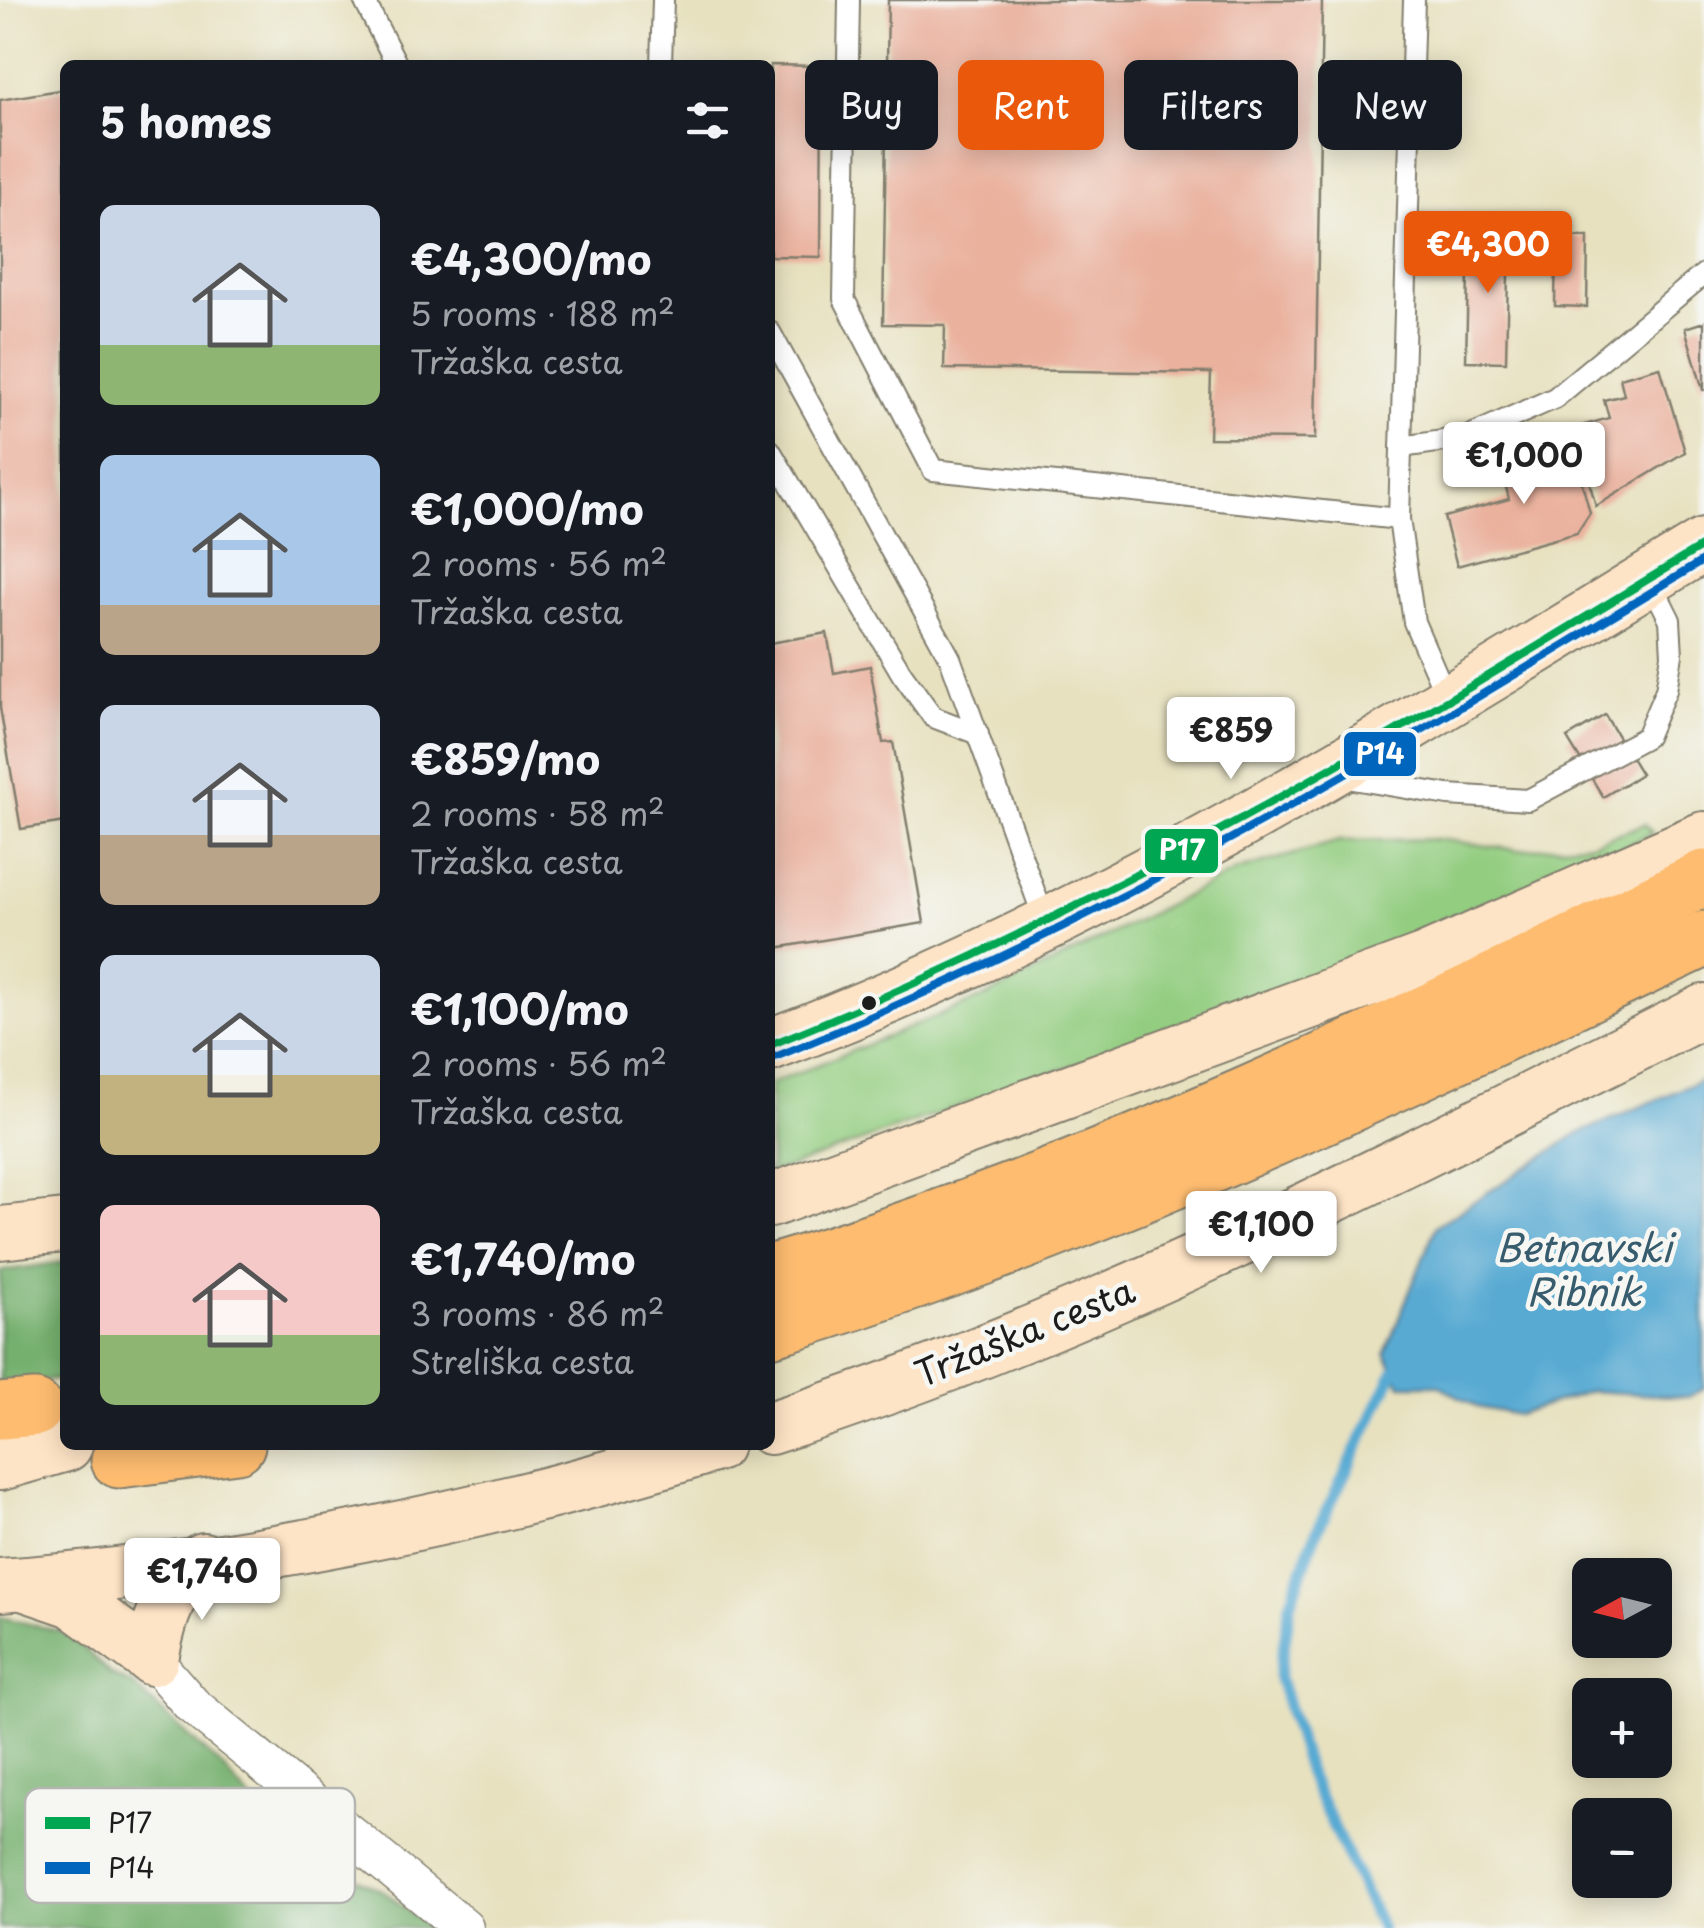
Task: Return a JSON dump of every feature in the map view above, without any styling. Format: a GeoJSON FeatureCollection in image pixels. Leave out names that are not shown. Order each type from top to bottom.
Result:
{"type":"FeatureCollection","features":[{"type":"Feature","properties":{"kind":"highway"},"geometry":{"type":"LineString","coordinates":[[775,1271],[977,1202],[1195,1114],[1704,878]]}},
{"type":"Feature","properties":{"kind":"highway"},"geometry":{"type":"LineString","coordinates":[[775,1327],[962,1266],[1127,1201],[1423,1072],[1704,940]]}},
{"type":"Feature","properties":{"kind":"highway"},"geometry":{"type":"LineString","coordinates":[[119,1460],[197,1450]]}},
{"type":"Feature","properties":{"kind":"main road"},"geometry":{"type":"LineString","coordinates":[[775,1043],[940,976],[1172,864],[1704,544]]}},
{"type":"Feature","properties":{"kind":"main road"},"geometry":{"type":"LineString","coordinates":[[775,1199],[1423,961],[1704,838]]}},
{"type":"Feature","properties":{"kind":"main road","name":"Tržaška cesta"},"geometry":{"type":"LineString","coordinates":[[775,1426],[871,1396],[1193,1262],[1704,1011]]}},
{"type":"Feature","properties":{"kind":"main road"},"geometry":{"type":"LineString","coordinates":[[0,1233],[60,1227]]}},
{"type":"Feature","properties":{"kind":"main road"},"geometry":{"type":"LineString","coordinates":[[0,1464],[33,1422]]}},
{"type":"Feature","properties":{"kind":"main road"},"geometry":{"type":"LineString","coordinates":[[11,1584],[392,1529],[639,1470],[701,1450]]}},
{"type":"Feature","properties":{"kind":"main road"},"geometry":{"type":"LineString","coordinates":[[11,1584],[74,1601],[152,1660],[161,1610],[178,1583],[203,1559]]}},
{"type":"Feature","properties":{"kind":"street"},"geometry":{"type":"LineString","coordinates":[[152,1660],[192,1705],[293,1788]]}},
{"type":"Feature","properties":{"kind":"street"},"geometry":{"type":"LineString","coordinates":[[355,1839],[464,1928]]}},
{"type":"Feature","properties":{"kind":"lane"},"geometry":{"type":"LineString","coordinates":[[364,0],[394,60]]}},
{"type":"Feature","properties":{"kind":"lane"},"geometry":{"type":"LineString","coordinates":[[661,60],[663,0]]}},
{"type":"Feature","properties":{"kind":"lane"},"geometry":{"type":"LineString","coordinates":[[849,0],[844,299],[933,470],[1399,520]]}},
{"type":"Feature","properties":{"kind":"lane"},"geometry":{"type":"LineString","coordinates":[[1414,0],[1399,520],[1414,622],[1448,700]]}},
{"type":"Feature","properties":{"kind":"lane"},"geometry":{"type":"LineString","coordinates":[[1402,447],[1465,438],[1555,398],[1704,274]]}},
{"type":"Feature","properties":{"kind":"lane"},"geometry":{"type":"LineString","coordinates":[[775,341],[950,658],[1047,926]]}},
{"type":"Feature","properties":{"kind":"lane"},"geometry":{"type":"LineString","coordinates":[[775,458],[902,674],[933,718],[978,734]]}},
{"type":"Feature","properties":{"kind":"lane"},"geometry":{"type":"LineString","coordinates":[[1324,775],[1448,795],[1528,800],[1646,737],[1666,690],[1672,655],[1670,620],[1650,578]]}},
{"type":"Feature","properties":{"kind":"green space"},"geometry":{"type":"Polygon","coordinates":[[[1645,824],[1653,833],[1546,882],[1327,972],[775,1172],[775,1082],[985,997],[1236,871],[1339,841],[1438,839],[1518,850],[1592,843],[1645,824]]]}},
{"type":"Feature","properties":{"kind":"green space"},"geometry":{"type":"Polygon","coordinates":[[[60,1263],[60,1379],[31,1382],[0,1392],[0,1271],[60,1263]]]}},
{"type":"Feature","properties":{"kind":"green space"},"geometry":{"type":"Polygon","coordinates":[[[0,1617],[60,1631],[82,1646],[110,1674],[132,1684],[240,1788],[25,1788],[25,1903],[355,1903],[355,1877],[383,1891],[430,1928],[0,1928],[0,1617]]]}},
{"type":"Feature","properties":{"kind":"water","name":"Betnavski Ribnik"},"geometry":{"type":"Polygon","coordinates":[[[1704,1079],[1704,1389],[1688,1397],[1590,1391],[1518,1415],[1477,1407],[1438,1385],[1401,1385],[1385,1353],[1436,1226],[1577,1134],[1704,1079]]]}},
{"type":"Feature","properties":{"kind":"building"},"geometry":{"type":"Polygon","coordinates":[[[888,0],[1322,0],[1321,60],[1318,60],[1315,439],[1209,438],[1211,373],[944,369],[945,325],[883,324],[886,150],[938,150],[938,60],[887,60],[888,0]]]}},
{"type":"Feature","properties":{"kind":"building"},"geometry":{"type":"Polygon","coordinates":[[[775,65],[805,66],[805,150],[822,150],[821,257],[775,256],[775,65]]]}},
{"type":"Feature","properties":{"kind":"building"},"geometry":{"type":"Polygon","coordinates":[[[60,90],[60,823],[21,829],[0,708],[0,100],[60,90]]]}},
{"type":"Feature","properties":{"kind":"building"},"geometry":{"type":"Polygon","coordinates":[[[1469,230],[1509,231],[1506,362],[1466,361],[1469,230]]]}},
{"type":"Feature","properties":{"kind":"building"},"geometry":{"type":"Polygon","coordinates":[[[1556,236],[1588,237],[1587,307],[1555,306],[1556,236]]]}},
{"type":"Feature","properties":{"kind":"building"},"geometry":{"type":"Polygon","coordinates":[[[1704,322],[1704,390],[1703,390],[1685,328],[1704,322]]]}},
{"type":"Feature","properties":{"kind":"building"},"geometry":{"type":"Polygon","coordinates":[[[1660,367],[1685,452],[1596,506],[1574,428],[1609,418],[1604,400],[1624,395],[1620,378],[1660,367]]]}},
{"type":"Feature","properties":{"kind":"building"},"geometry":{"type":"Polygon","coordinates":[[[1570,439],[1590,513],[1577,533],[1457,566],[1444,517],[1509,499],[1500,464],[1570,439]]]}},
{"type":"Feature","properties":{"kind":"building"},"geometry":{"type":"Polygon","coordinates":[[[827,633],[834,673],[870,666],[883,743],[893,742],[924,923],[775,948],[775,642],[827,633]]]}},
{"type":"Feature","properties":{"kind":"building"},"geometry":{"type":"Polygon","coordinates":[[[1605,715],[1641,774],[1603,797],[1567,738],[1605,715]]]}},
{"type":"Feature","properties":{"kind":"waterway"},"geometry":{"type":"LineString","coordinates":[[1381,1928],[1309,1775],[1279,1677],[1290,1605],[1315,1535],[1394,1372]]}},
{"type":"Feature","properties":{"kind":"transit line","name":"P17"},"geometry":{"type":"LineString","coordinates":[[775,1043],[1015,936],[1248,815],[1704,545]]}},
{"type":"Feature","properties":{"kind":"transit line","name":"P14"},"geometry":{"type":"LineString","coordinates":[[775,1057],[898,1005],[1135,890],[1364,764],[1704,560]]}}]}
